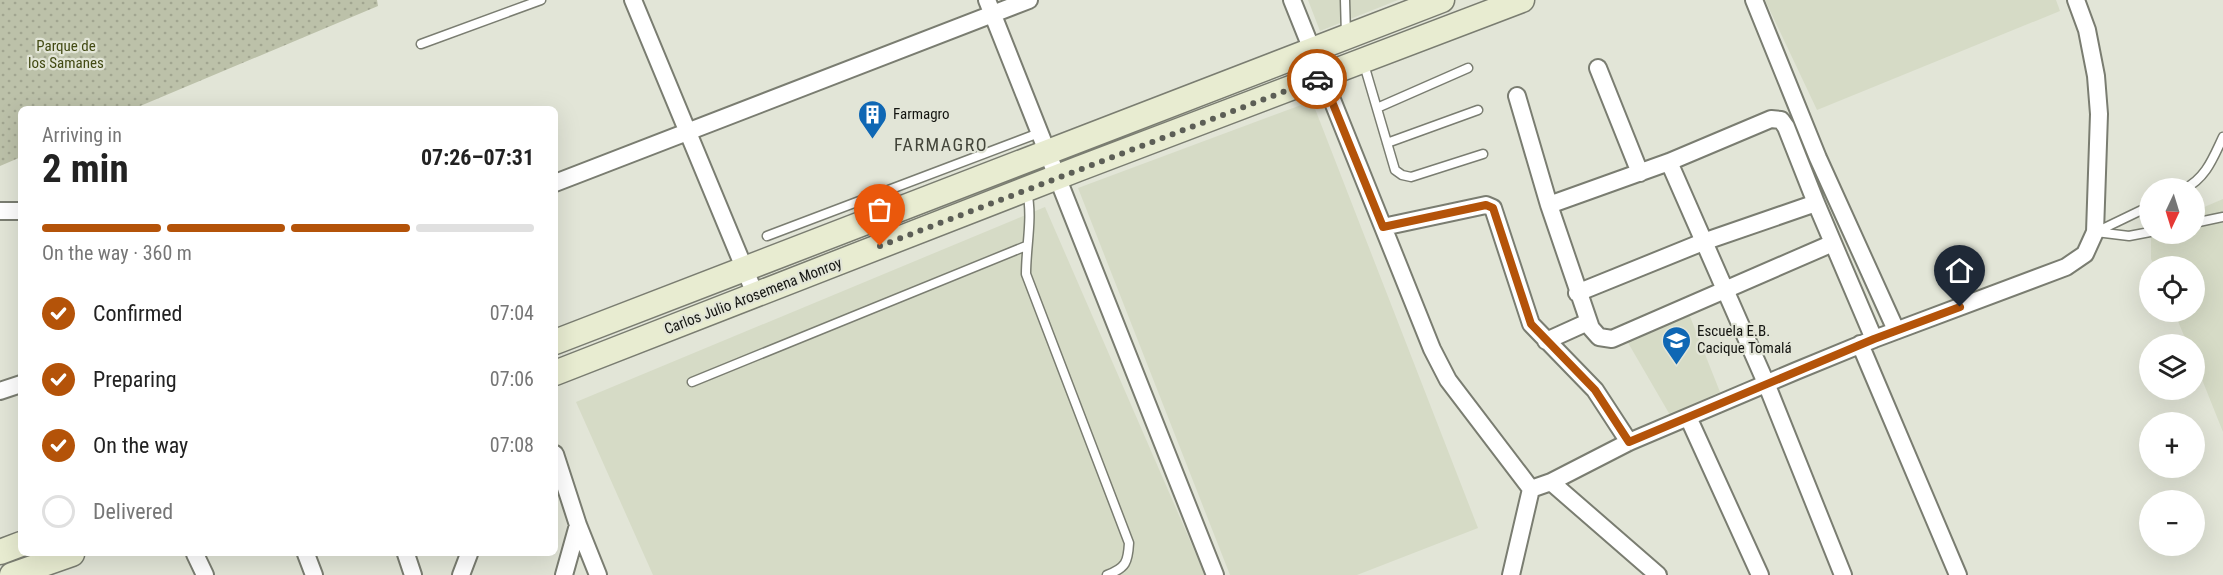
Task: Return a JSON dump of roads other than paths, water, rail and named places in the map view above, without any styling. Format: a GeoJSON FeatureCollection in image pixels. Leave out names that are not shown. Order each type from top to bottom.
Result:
{"type":"FeatureCollection","features":[{"type":"Feature","properties":{"kind":"main road","name":"Carlos Julio Arosemena Monroy"},"geometry":{"type":"LineString","coordinates":[[558,341],[744,269],[1043,143],[1312,51],[1442,0]]}},
{"type":"Feature","properties":{"kind":"main road","name":"Carlos Julio Arosemena Monroy"},"geometry":{"type":"LineString","coordinates":[[558,372],[1522,0]]}},
{"type":"Feature","properties":{"kind":"main road"},"geometry":{"type":"LineString","coordinates":[[0,552],[18,545]]}},
{"type":"Feature","properties":{"kind":"main road"},"geometry":{"type":"LineString","coordinates":[[12,575],[66,556]]}},
{"type":"Feature","properties":{"kind":"street"},"geometry":{"type":"LineString","coordinates":[[633,0],[755,294]]}},
{"type":"Feature","properties":{"kind":"street"},"geometry":{"type":"LineString","coordinates":[[558,182],[689,132],[990,8],[1029,0]]}},
{"type":"Feature","properties":{"kind":"street"},"geometry":{"type":"LineString","coordinates":[[1292,0],[1432,349],[1448,380],[1531,489]]}},
{"type":"Feature","properties":{"kind":"street"},"geometry":{"type":"LineString","coordinates":[[1754,0],[1818,158],[1896,330]]}},
{"type":"Feature","properties":{"kind":"street"},"geometry":{"type":"LineString","coordinates":[[1531,489],[1551,482],[1629,442],[1766,383],[1867,341],[2066,267],[2085,254],[2095,232],[2098,105],[2096,76],[2087,30],[2076,0]]}},
{"type":"Feature","properties":{"kind":"street"},"geometry":{"type":"LineString","coordinates":[[990,8],[1215,575]]}},
{"type":"Feature","properties":{"kind":"street"},"geometry":{"type":"LineString","coordinates":[[1598,68],[1640,173]]}},
{"type":"Feature","properties":{"kind":"street"},"geometry":{"type":"LineString","coordinates":[[1517,96],[1577,293],[1588,322],[1599,338],[1612,339],[1833,243]]}},
{"type":"Feature","properties":{"kind":"street"},"geometry":{"type":"LineString","coordinates":[[1549,205],[1669,162],[1771,119],[1780,120],[1786,127],[1833,243],[1867,341],[1958,575]]}},
{"type":"Feature","properties":{"kind":"street"},"geometry":{"type":"LineString","coordinates":[[1669,162],[1766,383],[1843,575]]}},
{"type":"Feature","properties":{"kind":"street"},"geometry":{"type":"LineString","coordinates":[[1577,293],[1703,242],[1816,203]]}},
{"type":"Feature","properties":{"kind":"street"},"geometry":{"type":"LineString","coordinates":[[1383,227],[1489,205],[1494,211],[1531,324],[1595,390],[1629,442]]}},
{"type":"Feature","properties":{"kind":"street"},"geometry":{"type":"LineString","coordinates":[[0,211],[18,211]]}},
{"type":"Feature","properties":{"kind":"street"},"geometry":{"type":"LineString","coordinates":[[1546,341],[1588,322]]}},
{"type":"Feature","properties":{"kind":"street"},"geometry":{"type":"LineString","coordinates":[[0,391],[18,385]]}},
{"type":"Feature","properties":{"kind":"street"},"geometry":{"type":"LineString","coordinates":[[1688,417],[1760,575]]}},
{"type":"Feature","properties":{"kind":"street"},"geometry":{"type":"LineString","coordinates":[[558,463],[578,525],[598,575]]}},
{"type":"Feature","properties":{"kind":"street"},"geometry":{"type":"LineString","coordinates":[[1551,482],[1658,575]]}},
{"type":"Feature","properties":{"kind":"street"},"geometry":{"type":"LineString","coordinates":[[1511,575],[1531,489]]}},
{"type":"Feature","properties":{"kind":"street"},"geometry":{"type":"LineString","coordinates":[[564,575],[578,525]]}},
{"type":"Feature","properties":{"kind":"street"},"geometry":{"type":"LineString","coordinates":[[196,556],[204,575]]}},
{"type":"Feature","properties":{"kind":"street"},"geometry":{"type":"LineString","coordinates":[[307,556],[314,575]]}},
{"type":"Feature","properties":{"kind":"street"},"geometry":{"type":"LineString","coordinates":[[406,556],[413,575]]}},
{"type":"Feature","properties":{"kind":"street"},"geometry":{"type":"LineString","coordinates":[[461,575],[468,556]]}},
{"type":"Feature","properties":{"kind":"lane"},"geometry":{"type":"LineString","coordinates":[[421,44],[541,0]]}},
{"type":"Feature","properties":{"kind":"lane"},"geometry":{"type":"LineString","coordinates":[[1345,0],[1346,37]]}},
{"type":"Feature","properties":{"kind":"lane"},"geometry":{"type":"LineString","coordinates":[[1362,61],[1395,170],[1411,177],[1483,154]]}},
{"type":"Feature","properties":{"kind":"lane"},"geometry":{"type":"LineString","coordinates":[[1377,108],[1468,68]]}},
{"type":"Feature","properties":{"kind":"lane"},"geometry":{"type":"LineString","coordinates":[[1387,144],[1478,110]]}},
{"type":"Feature","properties":{"kind":"lane"},"geometry":{"type":"LineString","coordinates":[[2201,178],[2223,137]]}},
{"type":"Feature","properties":{"kind":"lane"},"geometry":{"type":"LineString","coordinates":[[767,236],[1043,143]]}},
{"type":"Feature","properties":{"kind":"lane"},"geometry":{"type":"LineString","coordinates":[[1027,190],[1031,208],[1026,246],[1026,274],[1129,543],[1129,559],[1119,571],[1107,575]]}},
{"type":"Feature","properties":{"kind":"lane"},"geometry":{"type":"LineString","coordinates":[[2095,232],[2139,211]]}},
{"type":"Feature","properties":{"kind":"lane"},"geometry":{"type":"LineString","coordinates":[[2205,221],[2223,217]]}},
{"type":"Feature","properties":{"kind":"lane"},"geometry":{"type":"LineString","coordinates":[[2095,232],[2129,236],[2139,234]]}},
{"type":"Feature","properties":{"kind":"lane"},"geometry":{"type":"LineString","coordinates":[[692,382],[1026,246]]}},
{"type":"Feature","properties":{"kind":"place","name":"Farmagro"},"geometry":{"type":"Point","coordinates":[872,140]}},
{"type":"Feature","properties":{"kind":"place","name":"Escuela E.B. Cacique Tomalá"},"geometry":{"type":"Point","coordinates":[1676,366]}},
{"type":"Feature","properties":{"kind":"district","name":"FARMAGRO"},"geometry":{"type":"Point","coordinates":[941,144]}},
{"type":"Feature","properties":{"kind":"park label","name":"Parque de los Samanes"},"geometry":{"type":"Point","coordinates":[66,54]}}]}
